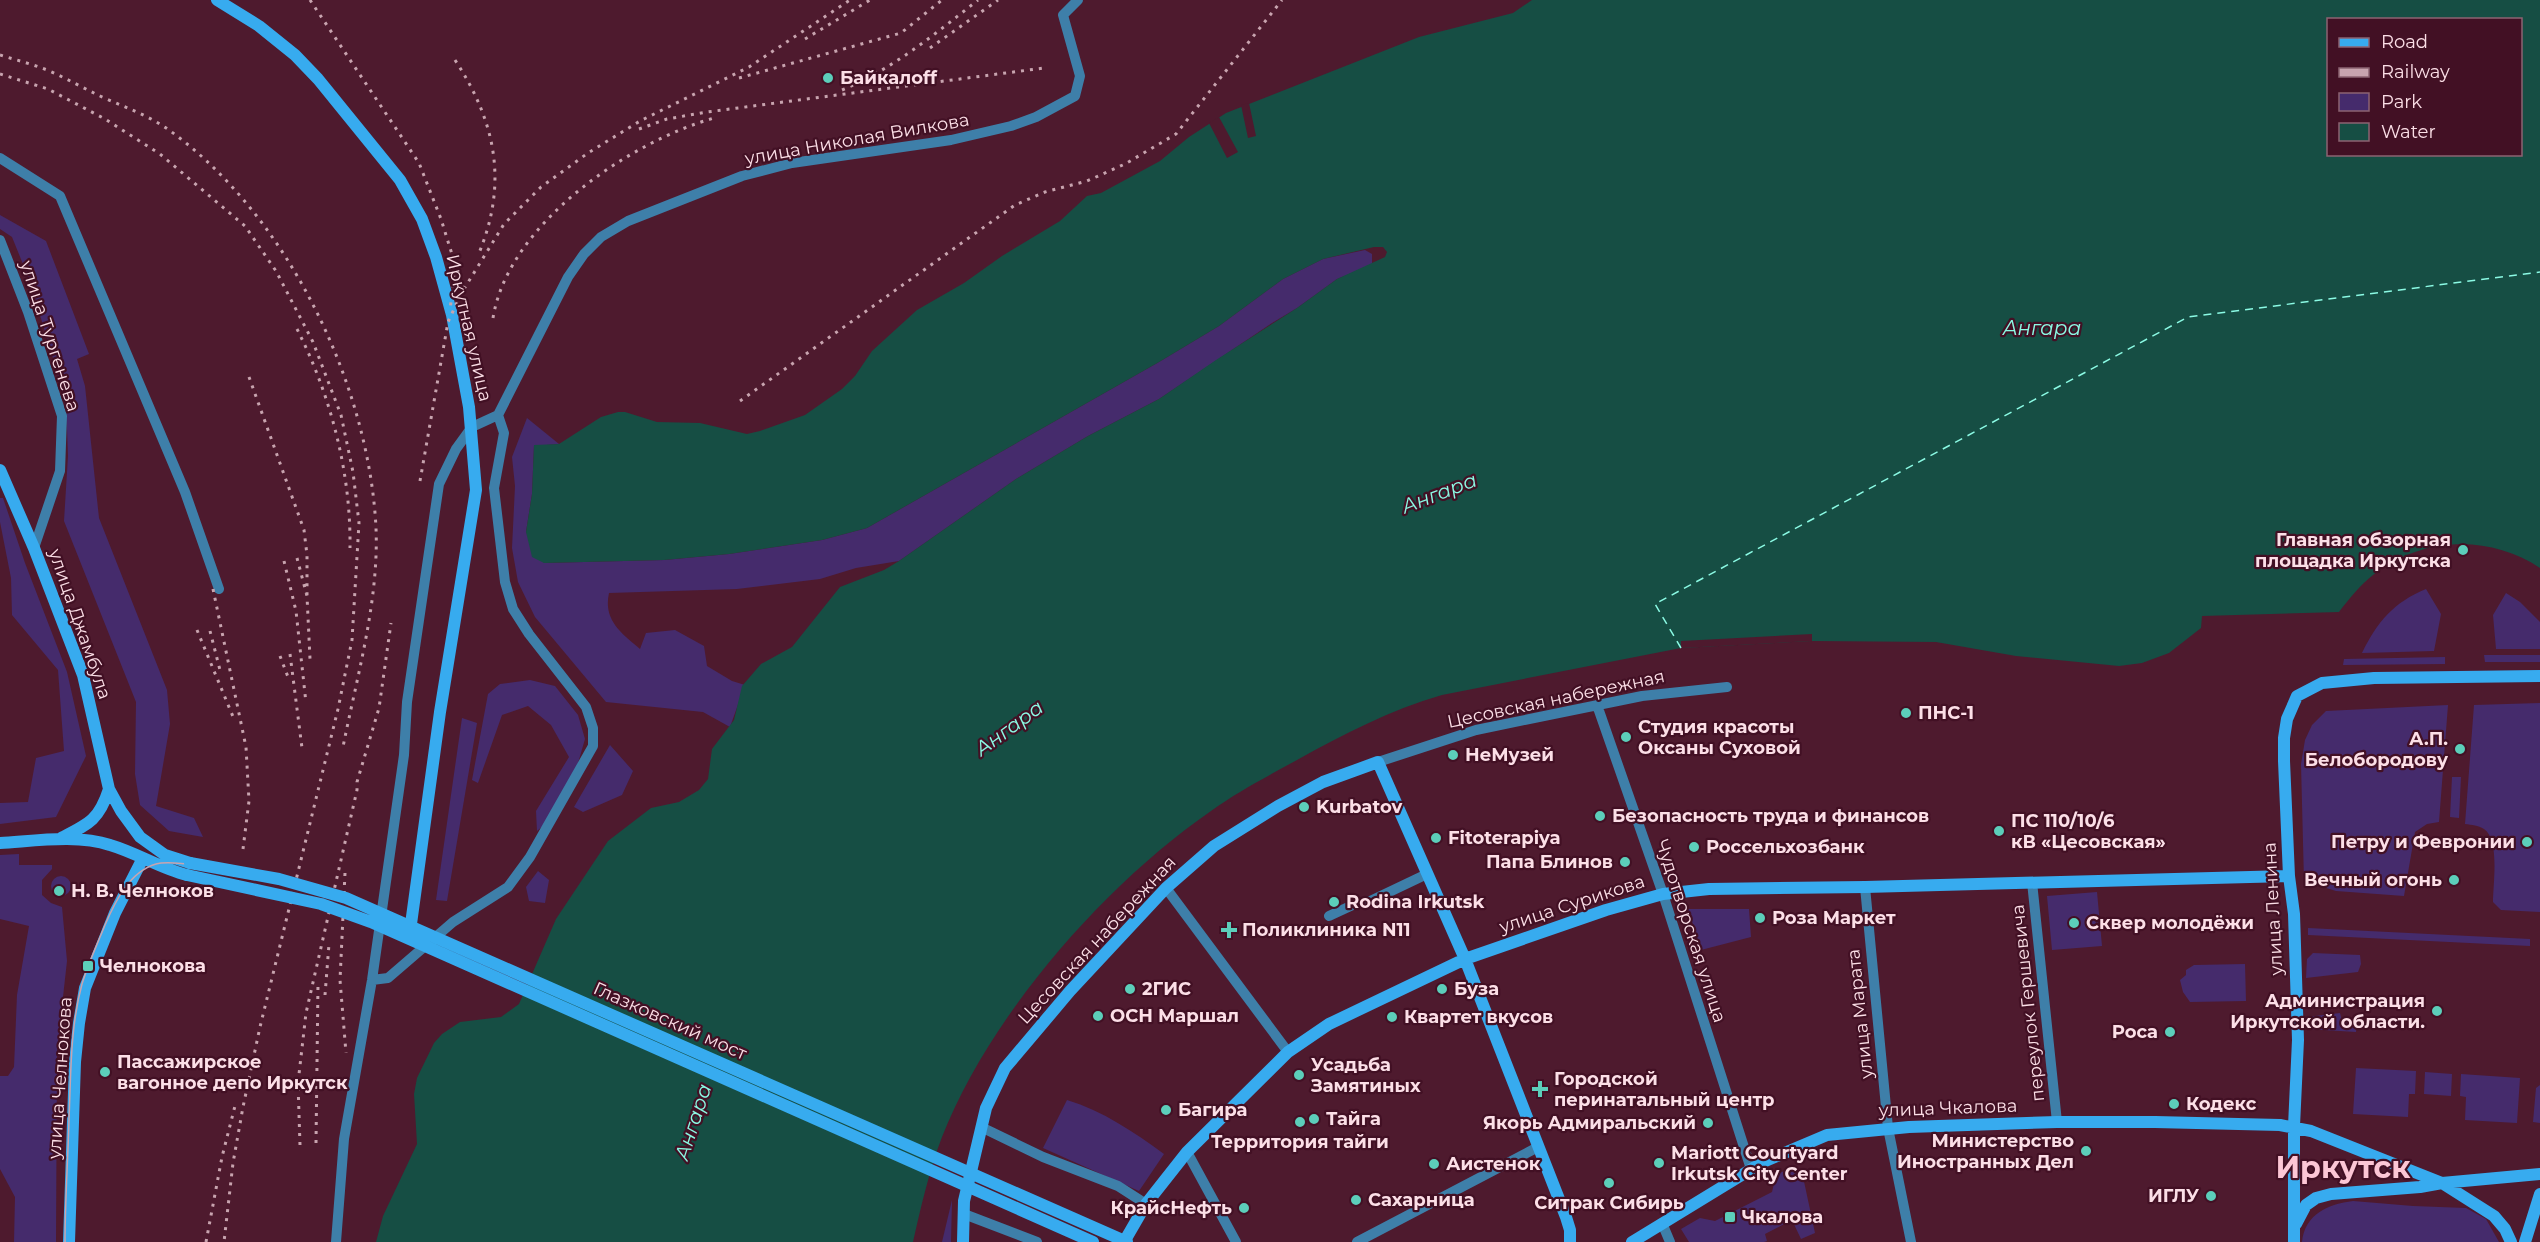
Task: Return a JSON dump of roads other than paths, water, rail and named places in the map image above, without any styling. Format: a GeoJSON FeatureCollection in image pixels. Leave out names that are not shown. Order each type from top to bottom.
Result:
{"type":"FeatureCollection","features":[{"type":"Feature","properties":{"kind":"main road","name":"Иркутная улица"},"geometry":{"type":"LineString","coordinates":[[217,0],[259,26],[295,55],[400,180],[422,219],[436,257],[452,315],[472,427],[476,490],[440,712],[411,924]]}},
{"type":"Feature","properties":{"kind":"main road","name":"улица Джамбула"},"geometry":{"type":"LineString","coordinates":[[0,470],[3,486],[34,549],[82,675],[110,789],[121,811],[140,837],[189,869]]}},
{"type":"Feature","properties":{"kind":"main road","name":"улица Ленина"},"geometry":{"type":"LineString","coordinates":[[2294,1242],[2294,1126],[2298,1040],[2294,914],[2289,876],[2284,761],[2287,718],[2297,696],[2322,683],[2374,678],[2540,676]]}},
{"type":"Feature","properties":{"kind":"main road"},"geometry":{"type":"LineString","coordinates":[[1378,762],[1465,959],[1566,1217],[1570,1230],[1570,1242]]}},
{"type":"Feature","properties":{"kind":"main road","name":"Цесовская набережная"},"geometry":{"type":"LineString","coordinates":[[963,1242],[964,1201],[986,1108],[1005,1068],[1070,990],[1166,888],[1214,846],[1278,806],[1323,782],[1378,762]]}},
{"type":"Feature","properties":{"kind":"main road"},"geometry":{"type":"LineString","coordinates":[[60,839],[93,822],[103,809],[110,789]]}},
{"type":"Feature","properties":{"kind":"main road"},"geometry":{"type":"LineString","coordinates":[[0,843],[60,839],[108,844],[169,870],[189,869]]}},
{"type":"Feature","properties":{"kind":"main road"},"geometry":{"type":"LineString","coordinates":[[143,858],[163,854]]}},
{"type":"Feature","properties":{"kind":"main road","name":"улица Челнокова"},"geometry":{"type":"LineString","coordinates":[[69,1242],[75,1062],[85,988],[115,913],[143,858]]}},
{"type":"Feature","properties":{"kind":"main road","name":"Глазковский мост"},"geometry":{"type":"LineString","coordinates":[[189,869],[245,872],[324,890],[411,924],[1126,1242]]}},
{"type":"Feature","properties":{"kind":"main road","name":"Глазковский мост"},"geometry":{"type":"LineString","coordinates":[[189,869],[321,904],[371,922],[1093,1242]]}},
{"type":"Feature","properties":{"kind":"main road","name":"улица Сурикова"},"geometry":{"type":"LineString","coordinates":[[1126,1242],[1146,1204],[1187,1152],[1288,1052],[1329,1024],[1465,959],[1565,923],[1663,894],[1709,889],[2289,876]]}},
{"type":"Feature","properties":{"kind":"main road","name":"улица Чкалова"},"geometry":{"type":"LineString","coordinates":[[1632,1242],[1777,1154],[1827,1135],[1888,1128],[2057,1122],[2253,1123],[2294,1126],[2442,1183],[2494,1216],[2505,1229],[2511,1242]]}},
{"type":"Feature","properties":{"kind":"main road"},"geometry":{"type":"LineString","coordinates":[[2295,1227],[2307,1205],[2316,1198],[2331,1194],[2420,1187],[2540,1173]]}},
{"type":"Feature","properties":{"kind":"main road"},"geometry":{"type":"LineString","coordinates":[[2525,1242],[2540,1194]]}},
{"type":"Feature","properties":{"kind":"street","name":"улица Николая Вилкова"},"geometry":{"type":"LineString","coordinates":[[498,415],[568,277],[584,254],[601,237],[628,221],[742,176],[792,164],[951,140],[1036,117],[1075,96],[1080,76],[1064,15],[1078,0]]}},
{"type":"Feature","properties":{"kind":"street"},"geometry":{"type":"LineString","coordinates":[[0,158],[60,196],[186,492],[219,589]]}},
{"type":"Feature","properties":{"kind":"street","name":"улица Тургенева"},"geometry":{"type":"LineString","coordinates":[[0,240],[28,312],[62,416],[60,471],[34,549]]}},
{"type":"Feature","properties":{"kind":"street"},"geometry":{"type":"LineString","coordinates":[[336,1242],[344,1139],[372,980],[404,755],[407,702],[440,483],[456,449],[472,427],[498,415],[504,433],[494,488],[505,582],[513,609],[528,634],[586,707],[593,728],[593,746],[530,857],[508,887],[453,922],[388,978],[372,980]]}},
{"type":"Feature","properties":{"kind":"street","name":"Цесовская набережная"},"geometry":{"type":"LineString","coordinates":[[1378,762],[1476,730],[1642,696],[1727,687]]}},
{"type":"Feature","properties":{"kind":"street","name":"Чудотворская улица"},"geometry":{"type":"LineString","coordinates":[[1597,705],[1663,894],[1750,1169]]}},
{"type":"Feature","properties":{"kind":"street"},"geometry":{"type":"LineString","coordinates":[[1329,916],[1357,903],[1364,904],[1427,874]]}},
{"type":"Feature","properties":{"kind":"street","name":"переулок Гершевича"},"geometry":{"type":"LineString","coordinates":[[2032,882],[2057,1122]]}},
{"type":"Feature","properties":{"kind":"street","name":"улица Марата"},"geometry":{"type":"LineString","coordinates":[[1865,887],[1888,1128],[1911,1242]]}},
{"type":"Feature","properties":{"kind":"street"},"geometry":{"type":"LineString","coordinates":[[1166,888],[1288,1052]]}},
{"type":"Feature","properties":{"kind":"street"},"geometry":{"type":"LineString","coordinates":[[981,1127],[1043,1157],[1118,1186],[1146,1204]]}},
{"type":"Feature","properties":{"kind":"street"},"geometry":{"type":"LineString","coordinates":[[1357,1242],[1538,1147]]}},
{"type":"Feature","properties":{"kind":"street"},"geometry":{"type":"LineString","coordinates":[[1187,1152],[1236,1242]]}},
{"type":"Feature","properties":{"kind":"street"},"geometry":{"type":"LineString","coordinates":[[964,1214],[1037,1242]]}},
{"type":"Feature","properties":{"kind":"street"},"geometry":{"type":"LineString","coordinates":[[1662,1223],[1670,1242]]}},
{"type":"Feature","properties":{"kind":"water","name":"Ангара"},"geometry":{"type":"Polygon","coordinates":[[[1532,0],[2540,0],[2540,568],[2499,549],[2477,545],[2433,547],[2392,562],[2373,575],[2339,612],[2202,616],[2201,628],[2169,653],[2142,663],[2119,666],[2016,656],[1936,642],[1812,641],[1681,648],[1442,695],[1386,715],[1350,732],[1231,797],[1171,841],[1092,914],[1054,956],[1020,1000],[989,1045],[963,1091],[937,1150],[913,1242],[376,1242],[383,1216],[417,1144],[414,1094],[417,1078],[434,1043],[442,1034],[460,1022],[501,1017],[519,1004],[556,919],[608,841],[651,808],[679,802],[699,790],[708,779],[712,749],[734,720],[742,686],[761,664],[792,647],[840,587],[884,570],[899,561],[1016,479],[1088,436],[1159,399],[1337,279],[1385,257],[1387,252],[1383,247],[1374,247],[1323,259],[1283,279],[1219,326],[1159,362],[867,528],[822,540],[729,554],[664,560],[544,563],[532,557],[526,532],[532,494],[534,445],[559,444],[601,417],[618,412],[657,422],[700,423],[747,434],[805,415],[842,389],[855,376],[872,351],[917,310],[964,283],[1002,256],[1060,221],[1087,196],[1101,193],[1160,161],[1189,137],[1226,113],[1419,37],[1513,13],[1532,0]]]}},
{"type":"Feature","properties":{"kind":"tram line"},"geometry":{"type":"LineString","coordinates":[[65,1242],[72,1051],[75,1017],[82,984],[105,925],[124,889],[146,868],[156,864],[170,863],[245,874],[338,897],[1120,1242]]}},
{"type":"Feature","properties":{"kind":"railway"},"geometry":{"type":"LineString","coordinates":[[310,0],[419,163],[441,219],[455,264],[450,311]]}},
{"type":"Feature","properties":{"kind":"railway"},"geometry":{"type":"LineString","coordinates":[[464,289],[504,224],[541,187],[588,153],[640,121],[749,67],[850,0]]}},
{"type":"Feature","properties":{"kind":"railway"},"geometry":{"type":"LineString","coordinates":[[805,39],[870,0]]}},
{"type":"Feature","properties":{"kind":"railway"},"geometry":{"type":"LineString","coordinates":[[739,78],[901,33],[942,0]]}},
{"type":"Feature","properties":{"kind":"railway"},"geometry":{"type":"LineString","coordinates":[[842,90],[896,61],[930,38],[978,0]]}},
{"type":"Feature","properties":{"kind":"railway"},"geometry":{"type":"LineString","coordinates":[[930,48],[998,0]]}},
{"type":"Feature","properties":{"kind":"railway"},"geometry":{"type":"LineString","coordinates":[[740,401],[1015,205],[1045,192],[1087,181],[1125,164],[1176,134],[1282,0]]}},
{"type":"Feature","properties":{"kind":"railway"},"geometry":{"type":"LineString","coordinates":[[0,55],[54,73],[169,130],[211,166],[250,208],[285,255],[314,307],[339,361],[357,417],[370,473],[376,528],[371,611],[343,747]]}},
{"type":"Feature","properties":{"kind":"railway"},"geometry":{"type":"LineString","coordinates":[[455,60],[480,106],[493,154],[495,178],[493,202],[479,253]]}},
{"type":"Feature","properties":{"kind":"railway"},"geometry":{"type":"LineString","coordinates":[[639,129],[667,119],[707,112],[1044,68]]}},
{"type":"Feature","properties":{"kind":"railway"},"geometry":{"type":"LineString","coordinates":[[0,74],[48,89],[105,119],[160,154],[245,226],[276,271],[313,342],[341,415],[353,472],[359,523],[352,640],[338,709],[260,1027],[233,1163],[224,1242]]}},
{"type":"Feature","properties":{"kind":"railway"},"geometry":{"type":"LineString","coordinates":[[493,318],[503,283],[522,250],[547,220],[577,192],[611,167],[646,146],[714,118]]}},
{"type":"Feature","properties":{"kind":"railway"},"geometry":{"type":"LineString","coordinates":[[420,481],[448,322],[467,281]]}},
{"type":"Feature","properties":{"kind":"railway"},"geometry":{"type":"LineString","coordinates":[[297,329],[320,381],[337,436],[347,492],[350,548]]}},
{"type":"Feature","properties":{"kind":"railway"},"geometry":{"type":"LineString","coordinates":[[249,377],[304,530],[307,555],[307,596]]}},
{"type":"Feature","properties":{"kind":"railway"},"geometry":{"type":"LineString","coordinates":[[297,558],[307,596],[310,659]]}},
{"type":"Feature","properties":{"kind":"railway"},"geometry":{"type":"LineString","coordinates":[[284,561],[296,611],[306,703]]}},
{"type":"Feature","properties":{"kind":"railway"},"geometry":{"type":"LineString","coordinates":[[213,589],[246,747],[249,801],[243,849]]}},
{"type":"Feature","properties":{"kind":"railway"},"geometry":{"type":"LineString","coordinates":[[300,1145],[298,1083],[306,1013],[357,782],[379,708],[391,623]]}},
{"type":"Feature","properties":{"kind":"railway"},"geometry":{"type":"LineString","coordinates":[[197,630],[234,719]]}},
{"type":"Feature","properties":{"kind":"railway"},"geometry":{"type":"LineString","coordinates":[[210,631],[221,674]]}},
{"type":"Feature","properties":{"kind":"railway"},"geometry":{"type":"LineString","coordinates":[[290,654],[302,748]]}},
{"type":"Feature","properties":{"kind":"railway"},"geometry":{"type":"LineString","coordinates":[[280,656],[288,677]]}},
{"type":"Feature","properties":{"kind":"railway"},"geometry":{"type":"LineString","coordinates":[[345,873],[340,980],[346,1053]]}},
{"type":"Feature","properties":{"kind":"railway"},"geometry":{"type":"LineString","coordinates":[[325,995],[329,944]]}},
{"type":"Feature","properties":{"kind":"railway"},"geometry":{"type":"LineString","coordinates":[[316,1143],[318,984]]}},
{"type":"Feature","properties":{"kind":"railway"},"geometry":{"type":"LineString","coordinates":[[206,1242],[222,1157],[236,1102]]}},
{"type":"Feature","properties":{"kind":"place","name":"Байкалoff"},"geometry":{"type":"Point","coordinates":[828,78]}},
{"type":"Feature","properties":{"kind":"place","name":"Главная обзорная площадка Иркутска"},"geometry":{"type":"Point","coordinates":[2463,550]}},
{"type":"Feature","properties":{"kind":"place","name":"ПНС-1"},"geometry":{"type":"Point","coordinates":[1906,713]}},
{"type":"Feature","properties":{"kind":"place","name":"Студия красоты Оксаны Суховой"},"geometry":{"type":"Point","coordinates":[1626,737]}},
{"type":"Feature","properties":{"kind":"place","name":"А.П. Белобородову"},"geometry":{"type":"Point","coordinates":[2460,749]}},
{"type":"Feature","properties":{"kind":"place","name":"НеМузей"},"geometry":{"type":"Point","coordinates":[1453,755]}},
{"type":"Feature","properties":{"kind":"place","name":"Kurbatov"},"geometry":{"type":"Point","coordinates":[1304,807]}},
{"type":"Feature","properties":{"kind":"place","name":"Безопасность труда и финансов"},"geometry":{"type":"Point","coordinates":[1600,816]}},
{"type":"Feature","properties":{"kind":"place","name":"ПС 110/10/6 кВ «Цесовская»"},"geometry":{"type":"Point","coordinates":[1999,831]}},
{"type":"Feature","properties":{"kind":"place","name":"Fitoterapiya"},"geometry":{"type":"Point","coordinates":[1436,838]}},
{"type":"Feature","properties":{"kind":"place","name":"Петру и Февронии"},"geometry":{"type":"Point","coordinates":[2527,842]}},
{"type":"Feature","properties":{"kind":"place","name":"Россельхозбанк"},"geometry":{"type":"Point","coordinates":[1694,847]}},
{"type":"Feature","properties":{"kind":"place","name":"Папа Блинов"},"geometry":{"type":"Point","coordinates":[1625,862]}},
{"type":"Feature","properties":{"kind":"place","name":"Вечный огонь"},"geometry":{"type":"Point","coordinates":[2454,880]}},
{"type":"Feature","properties":{"kind":"place","name":"Н. В. Челноков"},"geometry":{"type":"Point","coordinates":[59,891]}},
{"type":"Feature","properties":{"kind":"place","name":"Rodina Irkutsk"},"geometry":{"type":"Point","coordinates":[1334,902]}},
{"type":"Feature","properties":{"kind":"place","name":"Роза Маркет"},"geometry":{"type":"Point","coordinates":[1760,918]}},
{"type":"Feature","properties":{"kind":"place","name":"Сквер молодёжи"},"geometry":{"type":"Point","coordinates":[2074,923]}},
{"type":"Feature","properties":{"kind":"place","name":"Поликлиника N11"},"geometry":{"type":"Point","coordinates":[1229,930]}},
{"type":"Feature","properties":{"kind":"place","name":"Челнокова"},"geometry":{"type":"Point","coordinates":[88,966]}},
{"type":"Feature","properties":{"kind":"place","name":"2ГИС"},"geometry":{"type":"Point","coordinates":[1130,989]}},
{"type":"Feature","properties":{"kind":"place","name":"Буза"},"geometry":{"type":"Point","coordinates":[1442,989]}},
{"type":"Feature","properties":{"kind":"place","name":"Администрация Иркутской области."},"geometry":{"type":"Point","coordinates":[2437,1011]}},
{"type":"Feature","properties":{"kind":"place","name":"ОСН Маршал"},"geometry":{"type":"Point","coordinates":[1098,1016]}},
{"type":"Feature","properties":{"kind":"place","name":"Квартет вкусов"},"geometry":{"type":"Point","coordinates":[1392,1017]}},
{"type":"Feature","properties":{"kind":"place","name":"Роса"},"geometry":{"type":"Point","coordinates":[2170,1032]}},
{"type":"Feature","properties":{"kind":"place","name":"Пассажирское вагонное депо Иркутск"},"geometry":{"type":"Point","coordinates":[105,1072]}},
{"type":"Feature","properties":{"kind":"place","name":"Усадьба Замятиных"},"geometry":{"type":"Point","coordinates":[1299,1075]}},
{"type":"Feature","properties":{"kind":"place","name":"Городской перинатальный центр"},"geometry":{"type":"Point","coordinates":[1540,1089]}},
{"type":"Feature","properties":{"kind":"place","name":"Кодекс"},"geometry":{"type":"Point","coordinates":[2174,1104]}},
{"type":"Feature","properties":{"kind":"place","name":"Багира"},"geometry":{"type":"Point","coordinates":[1166,1110]}},
{"type":"Feature","properties":{"kind":"place","name":"Тайга"},"geometry":{"type":"Point","coordinates":[1314,1119]}},
{"type":"Feature","properties":{"kind":"place","name":"Территория тайги"},"geometry":{"type":"Point","coordinates":[1300,1122]}},
{"type":"Feature","properties":{"kind":"place","name":"Якорь Адмиральский"},"geometry":{"type":"Point","coordinates":[1708,1123]}},
{"type":"Feature","properties":{"kind":"place","name":"Министерство Иностранных Дел"},"geometry":{"type":"Point","coordinates":[2086,1151]}},
{"type":"Feature","properties":{"kind":"place","name":"Mariott Courtyard Irkutsk City Center"},"geometry":{"type":"Point","coordinates":[1659,1163]}},
{"type":"Feature","properties":{"kind":"place","name":"Аистенок"},"geometry":{"type":"Point","coordinates":[1434,1164]}},
{"type":"Feature","properties":{"kind":"place","name":"Ситрак Сибирь"},"geometry":{"type":"Point","coordinates":[1609,1183]}},
{"type":"Feature","properties":{"kind":"place","name":"ИГЛУ"},"geometry":{"type":"Point","coordinates":[2211,1196]}},
{"type":"Feature","properties":{"kind":"place","name":"Сахарница"},"geometry":{"type":"Point","coordinates":[1356,1200]}},
{"type":"Feature","properties":{"kind":"place","name":"КрайсНефть"},"geometry":{"type":"Point","coordinates":[1244,1208]}},
{"type":"Feature","properties":{"kind":"place","name":"Чкалова"},"geometry":{"type":"Point","coordinates":[1730,1217]}},
{"type":"Feature","properties":{"kind":"district","name":"Иркутск"},"geometry":{"type":"Point","coordinates":[2343,1167]}}]}
